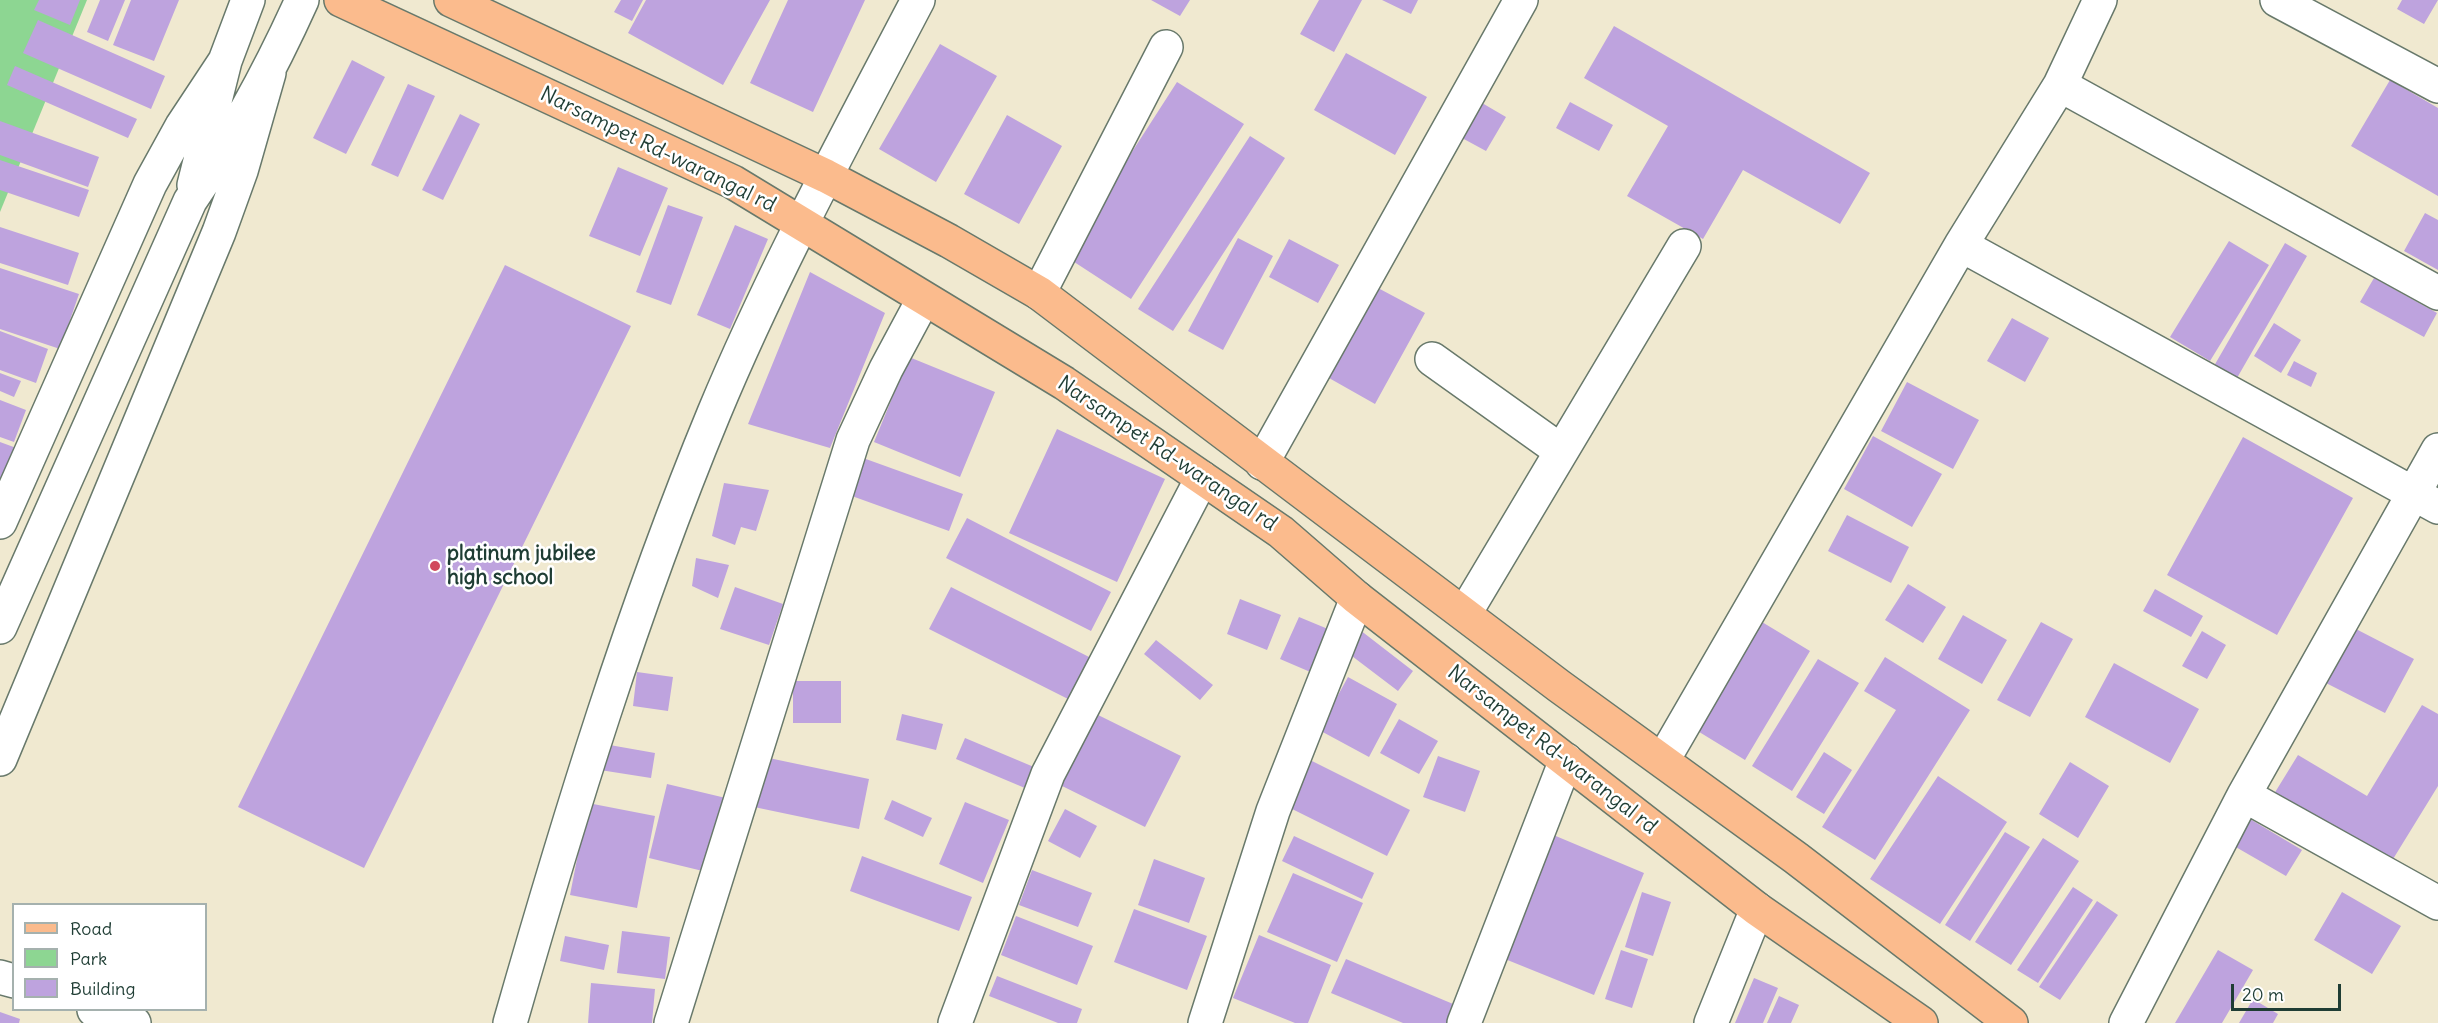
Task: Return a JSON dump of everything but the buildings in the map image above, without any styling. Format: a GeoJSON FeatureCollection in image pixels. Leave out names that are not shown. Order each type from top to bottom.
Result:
{"type":"FeatureCollection","features":[{"type":"Feature","properties":{"kind":"main road","name":"Narsampet Rd-warangal rd"},"geometry":{"type":"LineString","coordinates":[[341,0],[722,177],[1064,383],[1281,532],[1357,598],[1757,909],[1921,1023]]}},
{"type":"Feature","properties":{"kind":"main road"},"geometry":{"type":"LineString","coordinates":[[451,0],[826,176],[950,241],[1039,293],[1559,686],[1796,858],[2011,1023]]}},
{"type":"Feature","properties":{"kind":"street"},"geometry":{"type":"LineString","coordinates":[[0,627],[190,201],[225,61],[248,0]]}},
{"type":"Feature","properties":{"kind":"street"},"geometry":{"type":"LineString","coordinates":[[190,201],[230,142],[269,73],[302,0]]}},
{"type":"Feature","properties":{"kind":"street"},"geometry":{"type":"LineString","coordinates":[[510,1023],[567,824],[652,575],[714,413],[800,223],[918,0]]}},
{"type":"Feature","properties":{"kind":"street"},"geometry":{"type":"LineString","coordinates":[[1663,760],[1962,245],[2060,85],[2100,0]]}},
{"type":"Feature","properties":{"kind":"street"},"geometry":{"type":"LineString","coordinates":[[2277,0],[2438,86]]}},
{"type":"Feature","properties":{"kind":"street"},"geometry":{"type":"LineString","coordinates":[[1262,463],[1517,2]]}},
{"type":"Feature","properties":{"kind":"street"},"geometry":{"type":"LineString","coordinates":[[1039,293],[1166,47]]}},
{"type":"Feature","properties":{"kind":"street"},"geometry":{"type":"LineString","coordinates":[[0,522],[150,184],[182,126],[225,61]]}},
{"type":"Feature","properties":{"kind":"street"},"geometry":{"type":"LineString","coordinates":[[0,759],[219,232],[241,171],[269,73]]}},
{"type":"Feature","properties":{"kind":"street"},"geometry":{"type":"LineString","coordinates":[[2060,85],[2438,293]]}},
{"type":"Feature","properties":{"kind":"street"},"geometry":{"type":"LineString","coordinates":[[1962,245],[2426,500]]}},
{"type":"Feature","properties":{"kind":"street"},"geometry":{"type":"LineString","coordinates":[[1465,613],[1684,246]]}},
{"type":"Feature","properties":{"kind":"street"},"geometry":{"type":"LineString","coordinates":[[671,1023],[853,440],[886,369],[923,300]]}},
{"type":"Feature","properties":{"kind":"street"},"geometry":{"type":"LineString","coordinates":[[1432,359],[1561,451]]}},
{"type":"Feature","properties":{"kind":"street"},"geometry":{"type":"LineString","coordinates":[[2126,1023],[2244,795],[2426,500],[2438,450]]}},
{"type":"Feature","properties":{"kind":"street"},"geometry":{"type":"LineString","coordinates":[[955,1023],[1048,774],[1202,478]]}},
{"type":"Feature","properties":{"kind":"street"},"geometry":{"type":"LineString","coordinates":[[1205,1023],[1273,811],[1357,598]]}},
{"type":"Feature","properties":{"kind":"street"},"geometry":{"type":"LineString","coordinates":[[1464,1023],[1566,760]]}},
{"type":"Feature","properties":{"kind":"street"},"geometry":{"type":"LineString","coordinates":[[2244,795],[2438,903]]}},
{"type":"Feature","properties":{"kind":"street"},"geometry":{"type":"LineString","coordinates":[[1711,1023],[1757,909]]}},
{"type":"Feature","properties":{"kind":"street"},"geometry":{"type":"LineString","coordinates":[[97,1011],[132,1023]]}},
{"type":"Feature","properties":{"kind":"green space"},"geometry":{"type":"Polygon","coordinates":[[[0,0],[87,0],[0,212],[0,0]]]}},
{"type":"Feature","properties":{"kind":"place","name":"platinum jubilee high school"},"geometry":{"type":"Point","coordinates":[435,566]}}]}
